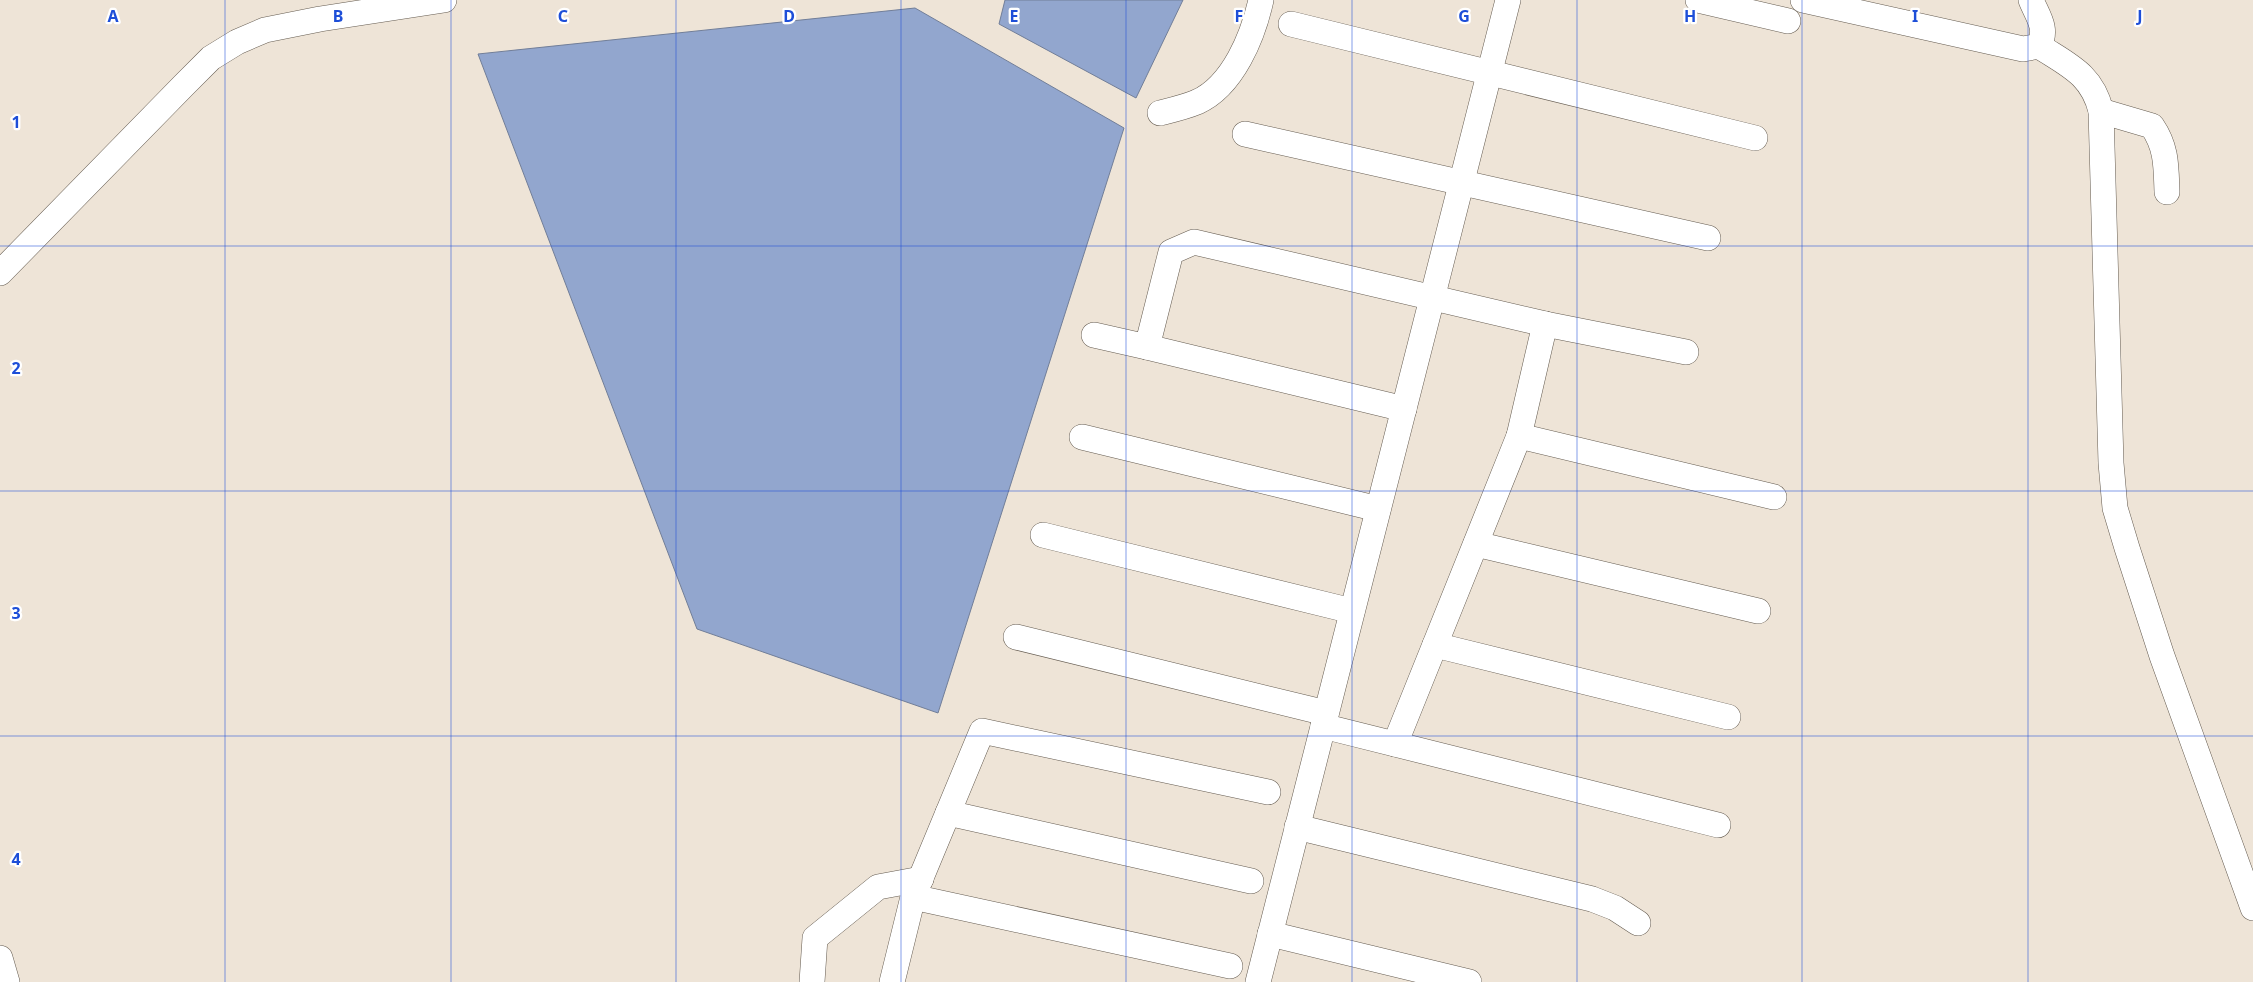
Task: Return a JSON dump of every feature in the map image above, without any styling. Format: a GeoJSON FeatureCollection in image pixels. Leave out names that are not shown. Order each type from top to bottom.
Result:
{"type":"FeatureCollection","features":[{"type":"Feature","properties":{"kind":"street"},"geometry":{"type":"LineString","coordinates":[[0,274],[211,58],[237,42],[265,30],[320,19],[444,0]]}},
{"type":"Feature","properties":{"kind":"street"},"geometry":{"type":"LineString","coordinates":[[1160,114],[1198,102],[1216,89],[1233,69],[1248,39],[1262,0]]}},
{"type":"Feature","properties":{"kind":"street"},"geometry":{"type":"LineString","coordinates":[[1258,982],[1508,0]]}},
{"type":"Feature","properties":{"kind":"street"},"geometry":{"type":"LineString","coordinates":[[1698,0],[1788,21]]}},
{"type":"Feature","properties":{"kind":"street"},"geometry":{"type":"LineString","coordinates":[[1803,0],[2023,49],[2039,46],[2088,80],[2097,95],[2113,113],[2152,126],[2161,139],[2166,157],[2167,192]]}},
{"type":"Feature","properties":{"kind":"street"},"geometry":{"type":"LineString","coordinates":[[2031,0],[2042,25],[2044,36],[2039,46]]}},
{"type":"Feature","properties":{"kind":"street"},"geometry":{"type":"LineString","coordinates":[[1291,24],[1755,138]]}},
{"type":"Feature","properties":{"kind":"street"},"geometry":{"type":"LineString","coordinates":[[2113,113],[2111,463],[2115,508],[2162,656],[2253,908]]}},
{"type":"Feature","properties":{"kind":"street"},"geometry":{"type":"LineString","coordinates":[[1245,134],[1708,238]]}},
{"type":"Feature","properties":{"kind":"street"},"geometry":{"type":"LineString","coordinates":[[1147,347],[1171,252],[1194,242],[1545,324],[1686,352]]}},
{"type":"Feature","properties":{"kind":"street"},"geometry":{"type":"LineString","coordinates":[[1394,744],[1519,436],[1545,324]]}},
{"type":"Feature","properties":{"kind":"street"},"geometry":{"type":"LineString","coordinates":[[1094,335],[1404,410]]}},
{"type":"Feature","properties":{"kind":"street"},"geometry":{"type":"LineString","coordinates":[[1519,436],[1774,497]]}},
{"type":"Feature","properties":{"kind":"street"},"geometry":{"type":"LineString","coordinates":[[1082,437],[1378,510]]}},
{"type":"Feature","properties":{"kind":"street"},"geometry":{"type":"LineString","coordinates":[[1043,535],[1352,611]]}},
{"type":"Feature","properties":{"kind":"street"},"geometry":{"type":"LineString","coordinates":[[1476,544],[1758,611]]}},
{"type":"Feature","properties":{"kind":"street"},"geometry":{"type":"LineString","coordinates":[[1016,637],[1325,719],[1394,744],[1718,825]]}},
{"type":"Feature","properties":{"kind":"street"},"geometry":{"type":"LineString","coordinates":[[1435,645],[1728,717]]}},
{"type":"Feature","properties":{"kind":"street"},"geometry":{"type":"LineString","coordinates":[[892,982],[917,888],[982,731],[1268,792]]}},
{"type":"Feature","properties":{"kind":"street"},"geometry":{"type":"LineString","coordinates":[[948,812],[1251,881]]}},
{"type":"Feature","properties":{"kind":"street"},"geometry":{"type":"LineString","coordinates":[[1297,827],[1592,899],[1615,908],[1638,923]]}},
{"type":"Feature","properties":{"kind":"street"},"geometry":{"type":"LineString","coordinates":[[812,982],[815,938],[878,887],[917,888],[1230,966]]}},
{"type":"Feature","properties":{"kind":"street"},"geometry":{"type":"LineString","coordinates":[[1270,934],[1469,982]]}},
{"type":"Feature","properties":{"kind":"street"},"geometry":{"type":"LineString","coordinates":[[0,958],[7,982]]}},
{"type":"Feature","properties":{"kind":"water"},"geometry":{"type":"Polygon","coordinates":[[[1005,0],[1183,0],[1136,98],[999,24],[1005,0]]]}},
{"type":"Feature","properties":{"kind":"water"},"geometry":{"type":"Polygon","coordinates":[[[915,8],[1124,128],[938,713],[697,629],[478,54],[915,8]]]}}]}
